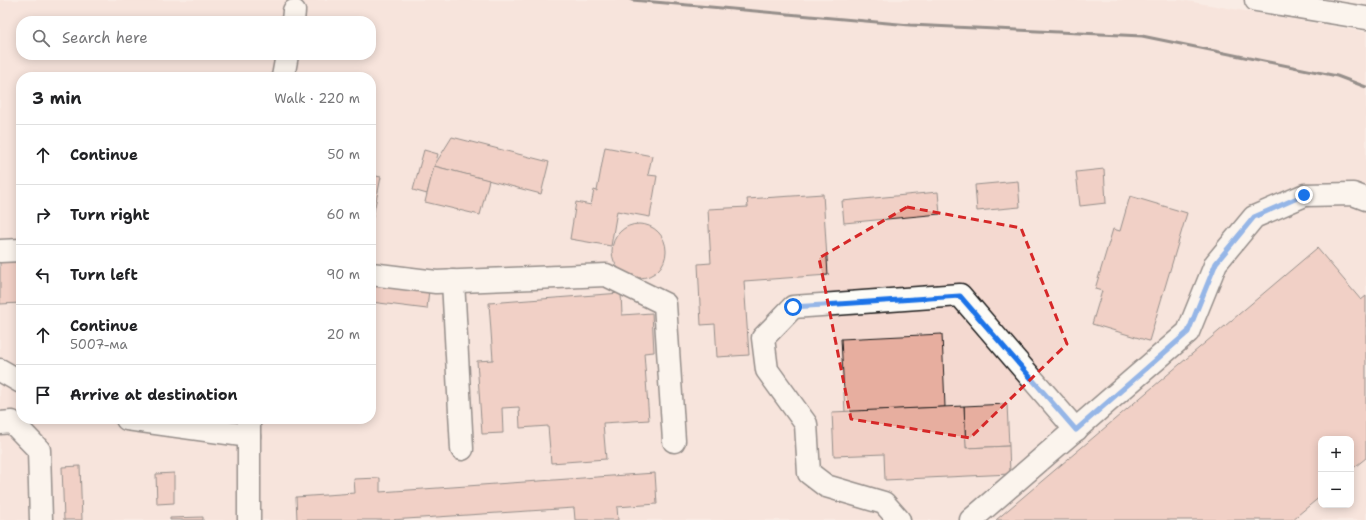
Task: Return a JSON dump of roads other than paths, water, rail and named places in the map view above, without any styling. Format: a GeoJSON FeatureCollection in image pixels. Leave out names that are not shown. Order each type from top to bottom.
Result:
{"type":"FeatureCollection","features":[{"type":"Feature","properties":{"kind":"street"},"geometry":{"type":"LineString","coordinates":[[1256,0],[1366,18]]}},
{"type":"Feature","properties":{"kind":"street"},"geometry":{"type":"LineString","coordinates":[[284,72],[286,60]]}},
{"type":"Feature","properties":{"kind":"street"},"geometry":{"type":"LineString","coordinates":[[971,520],[1188,332],[1216,263],[1254,217],[1304,195],[1353,194],[1366,199]]}},
{"type":"Feature","properties":{"kind":"street"},"geometry":{"type":"LineString","coordinates":[[0,251],[16,250]]}},
{"type":"Feature","properties":{"kind":"street"},"geometry":{"type":"LineString","coordinates":[[376,275],[436,282],[606,275],[665,304],[674,441]]}},
{"type":"Feature","properties":{"kind":"street"},"geometry":{"type":"LineString","coordinates":[[453,281],[462,450]]}},
{"type":"Feature","properties":{"kind":"street"},"geometry":{"type":"LineString","coordinates":[[899,520],[884,504],[826,486],[809,473],[806,424],[767,370],[763,338],[793,307],[960,296],[1076,430]]}},
{"type":"Feature","properties":{"kind":"street"},"geometry":{"type":"LineString","coordinates":[[0,370],[16,379]]}},
{"type":"Feature","properties":{"kind":"street"},"geometry":{"type":"LineString","coordinates":[[0,423],[12,422],[39,450],[41,520]]}},
{"type":"Feature","properties":{"kind":"street"},"geometry":{"type":"LineString","coordinates":[[203,424],[249,427],[249,520]]}},
{"type":"Feature","properties":{"kind":"railway"},"geometry":{"type":"LineString","coordinates":[[632,0],[910,25],[1142,36],[1337,76],[1366,87]]}}]}
